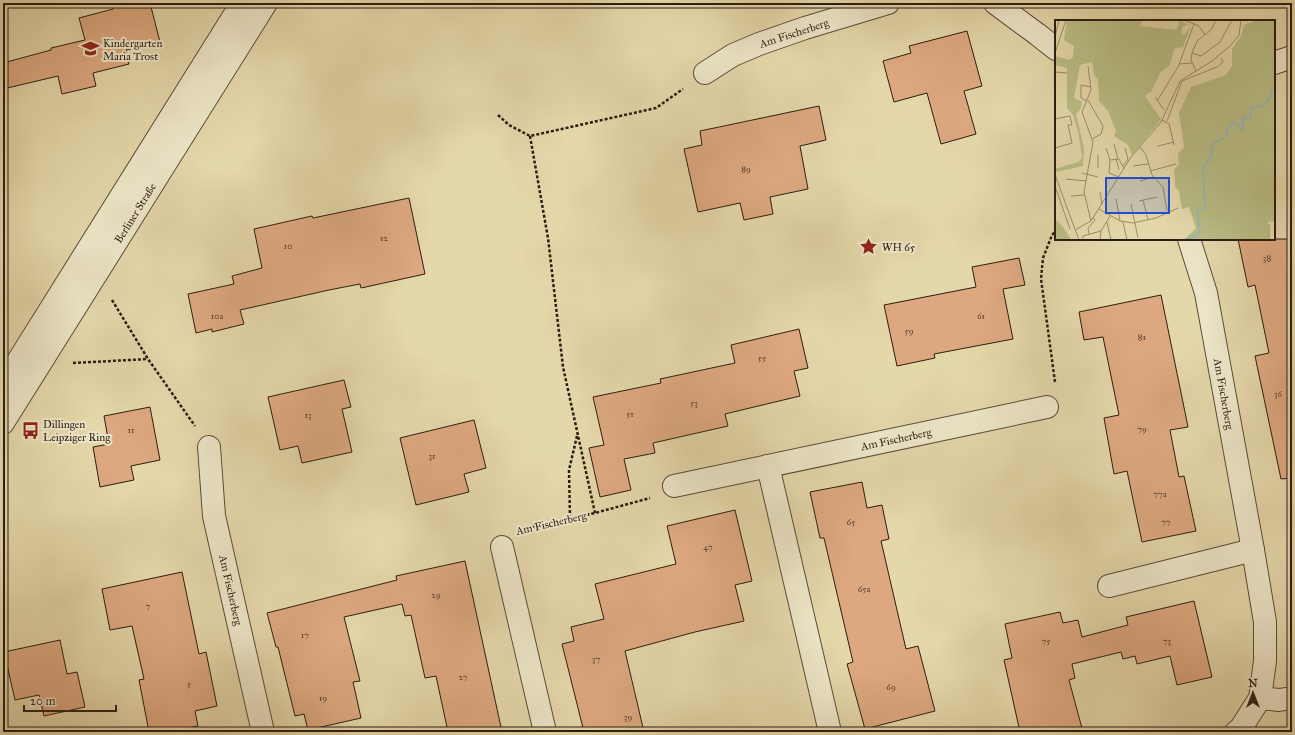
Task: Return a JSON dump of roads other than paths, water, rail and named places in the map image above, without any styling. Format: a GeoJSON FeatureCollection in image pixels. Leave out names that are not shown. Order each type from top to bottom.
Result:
{"type":"FeatureCollection","features":[{"type":"Feature","properties":{"kind":"street","name":"Berliner Straße"},"geometry":{"type":"LineString","coordinates":[[3,385],[242,3]]}},
{"type":"Feature","properties":{"kind":"street","name":"Berliner Straße"},"geometry":{"type":"LineString","coordinates":[[3,423],[266,3]]}},
{"type":"Feature","properties":{"kind":"street","name":"Am Fischerberg"},"geometry":{"type":"LineString","coordinates":[[705,73],[733,55],[759,44],[804,28],[888,3]]}},
{"type":"Feature","properties":{"kind":"street"},"geometry":{"type":"LineString","coordinates":[[995,3],[1055,48]]}},
{"type":"Feature","properties":{"kind":"street"},"geometry":{"type":"LineString","coordinates":[[1275,63],[1292,57]]}},
{"type":"Feature","properties":{"kind":"street","name":"Am Fischerberg"},"geometry":{"type":"LineString","coordinates":[[1189,240],[1206,293],[1265,622],[1265,662],[1260,698],[1241,728],[1236,732]]}},
{"type":"Feature","properties":{"kind":"street","name":"Am Fischerberg"},"geometry":{"type":"LineString","coordinates":[[674,486],[1047,407]]}},
{"type":"Feature","properties":{"kind":"street","name":"Am Fischerberg"},"geometry":{"type":"LineString","coordinates":[[209,447],[214,516],[263,732]]}},
{"type":"Feature","properties":{"kind":"street"},"geometry":{"type":"LineString","coordinates":[[768,466],[830,732]]}},
{"type":"Feature","properties":{"kind":"street"},"geometry":{"type":"LineString","coordinates":[[502,547],[545,732]]}},
{"type":"Feature","properties":{"kind":"street"},"geometry":{"type":"LineString","coordinates":[[1109,586],[1253,550]]}},
{"type":"Feature","properties":{"kind":"street"},"geometry":{"type":"LineString","coordinates":[[1260,698],[1279,700],[1292,698]]}},
{"type":"Feature","properties":{"kind":"place","name":"Kindergarten Maria Trost"},"geometry":{"type":"Point","coordinates":[90,49]}},
{"type":"Feature","properties":{"kind":"place","name":"WH 65"},"geometry":{"type":"Point","coordinates":[869,247]}},
{"type":"Feature","properties":{"kind":"place","name":"Dillingen Leipziger Ring"},"geometry":{"type":"Point","coordinates":[30,430]}}]}
